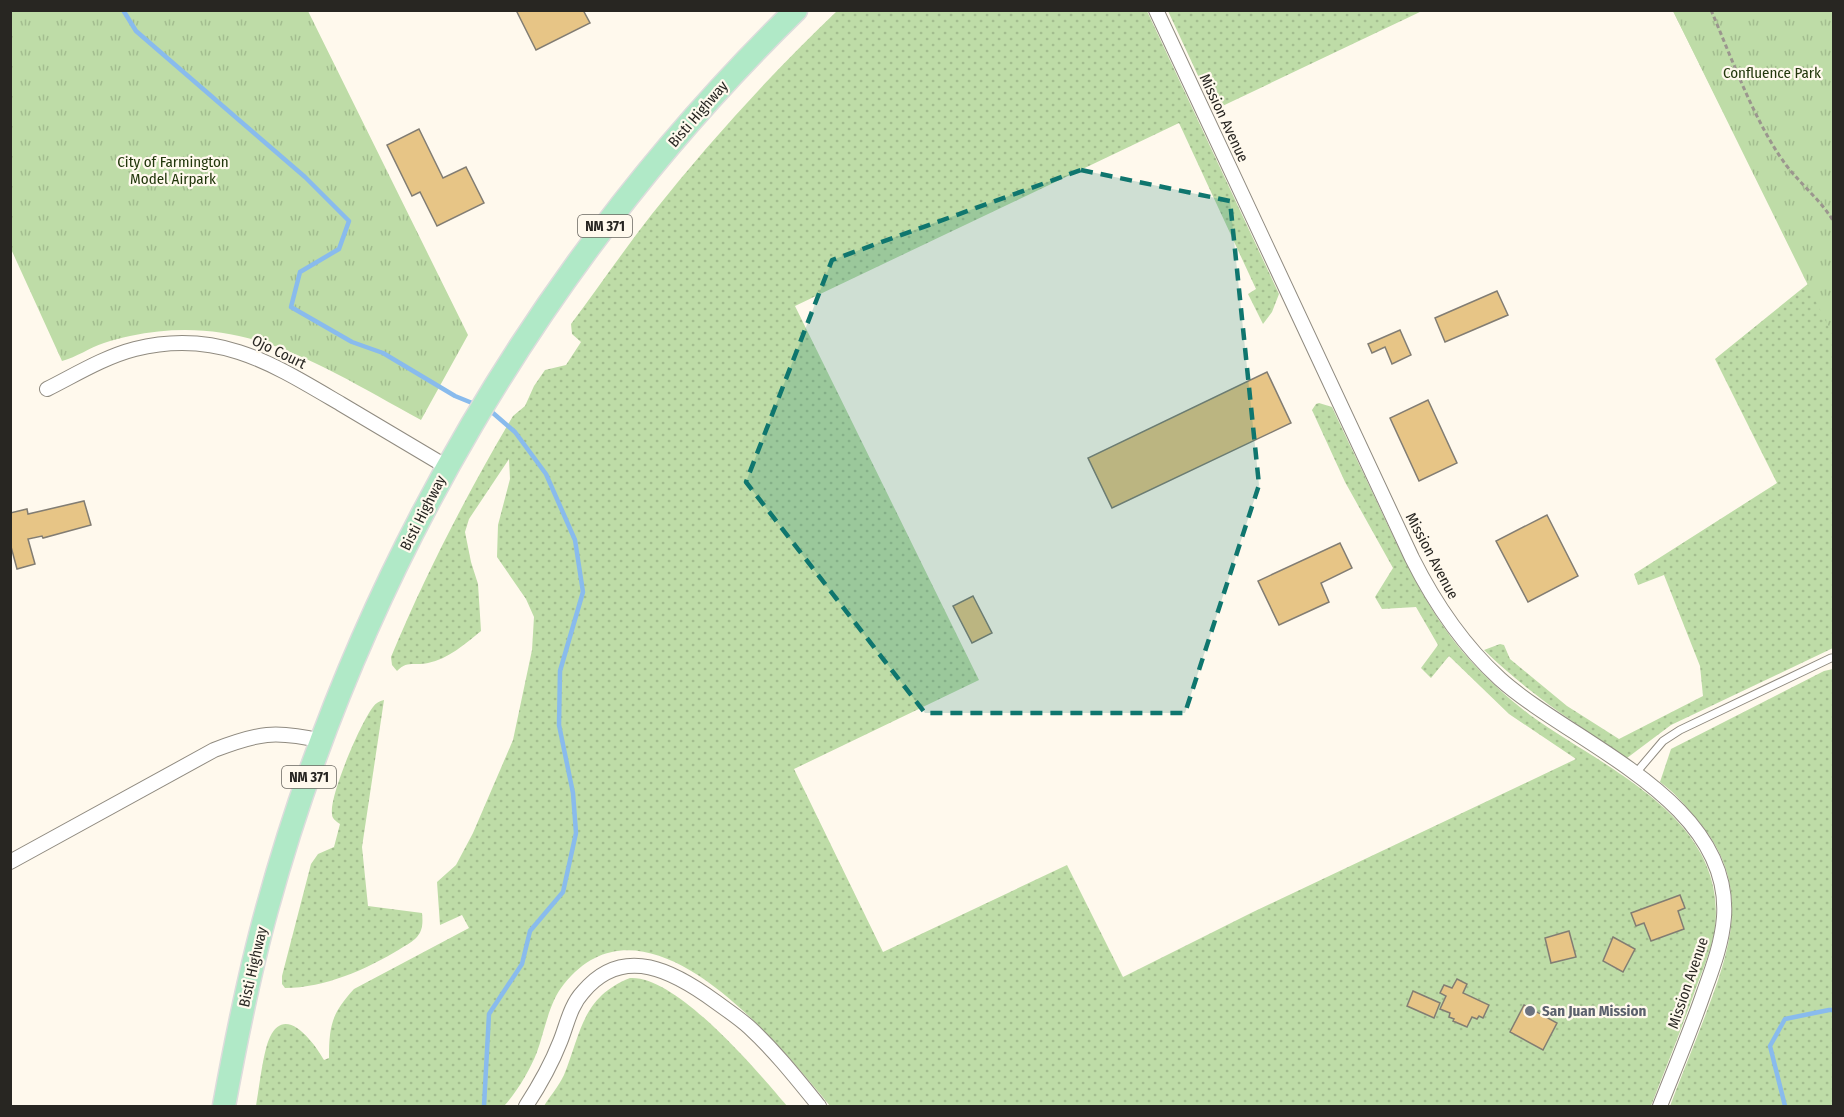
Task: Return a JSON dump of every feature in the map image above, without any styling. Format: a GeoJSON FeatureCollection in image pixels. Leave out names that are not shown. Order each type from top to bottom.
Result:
{"type":"FeatureCollection","features":[{"type":"Feature","properties":{"kind":"main road","name":"Bisti Highway"},"geometry":{"type":"LineString","coordinates":[[224,1107],[265,919],[300,800],[351,665],[385,590],[447,467],[535,325],[610,219],[690,122],[761,44],[796,10]]}},
{"type":"Feature","properties":{"kind":"street","name":"Mission Avenue"},"geometry":{"type":"LineString","coordinates":[[1156,10],[1408,550],[1431,592],[1471,647],[1500,678],[1546,715],[1635,774],[1678,809],[1700,836],[1714,862],[1724,901],[1722,933],[1690,1031],[1660,1107]]}},
{"type":"Feature","properties":{"kind":"street","name":"Ojo Court"},"geometry":{"type":"LineString","coordinates":[[47,389],[111,357],[138,348],[177,343],[216,346],[240,351],[278,368],[447,467]]}},
{"type":"Feature","properties":{"kind":"street"},"geometry":{"type":"LineString","coordinates":[[10,862],[214,750],[269,734],[294,734],[322,741]]}},
{"type":"Feature","properties":{"kind":"street"},"geometry":{"type":"LineString","coordinates":[[526,1107],[549,1066],[576,1001],[597,978],[629,966],[648,966],[668,972],[733,1014],[768,1046],[819,1107]]}},
{"type":"Feature","properties":{"kind":"lane"},"geometry":{"type":"LineString","coordinates":[[1635,774],[1663,741],[1680,730],[1831,658]]}},
{"type":"Feature","properties":{"kind":"path"},"geometry":{"type":"LineString","coordinates":[[1711,10],[1770,138],[1787,165],[1823,204],[1833,222]]}},
{"type":"Feature","properties":{"kind":"highlighted area"},"geometry":{"type":"Polygon","coordinates":[[[1081,170],[1230,201],[1259,485],[1185,713],[925,713],[746,482],[832,260],[1081,170]]]}},
{"type":"Feature","properties":{"kind":"green space","name":"City of Farmington Model Airpark"},"geometry":{"type":"Polygon","coordinates":[[[10,11],[308,11],[468,335],[421,420],[351,381],[283,349],[247,338],[211,331],[172,330],[130,336],[93,347],[62,361],[11,249],[10,11]]]}},
{"type":"Feature","properties":{"kind":"green space"},"geometry":{"type":"Polygon","coordinates":[[[837,11],[1147,11],[1279,294],[1272,312],[1263,324],[1248,294],[1256,289],[1179,123],[795,306],[979,680],[794,769],[883,952],[1067,865],[1123,977],[1253,912],[1576,759],[1509,714],[1449,656],[1431,678],[1421,668],[1438,645],[1416,607],[1382,609],[1375,597],[1393,568],[1345,482],[1312,410],[1319,403],[1332,407],[1412,574],[1432,610],[1456,644],[1484,675],[1530,715],[1624,776],[1655,800],[1681,826],[1702,855],[1714,889],[1714,936],[1680,1033],[1651,1106],[830,1106],[745,1012],[709,982],[671,960],[633,950],[597,957],[564,984],[551,1008],[531,1066],[504,1106],[256,1106],[265,1051],[270,1037],[277,1028],[284,1024],[292,1025],[307,1037],[324,1060],[329,1058],[333,1020],[354,989],[469,928],[462,915],[440,925],[437,882],[456,865],[473,833],[513,740],[532,650],[534,617],[526,599],[497,557],[498,525],[510,479],[509,459],[469,519],[465,532],[478,584],[481,631],[456,650],[435,661],[408,664],[397,671],[392,665],[391,657],[448,534],[513,416],[525,406],[534,386],[545,370],[566,365],[581,342],[572,334],[571,324],[642,228],[718,135],[764,84],[837,11]]]}},
{"type":"Feature","properties":{"kind":"green space"},"geometry":{"type":"Polygon","coordinates":[[[1168,11],[1422,11],[1214,110],[1168,11]]]}},
{"type":"Feature","properties":{"kind":"green space"},"geometry":{"type":"Polygon","coordinates":[[[1673,11],[1833,11],[1833,648],[1671,725],[1627,758],[1535,694],[1484,650],[1500,644],[1504,645],[1510,659],[1567,706],[1619,739],[1703,696],[1700,666],[1664,575],[1638,585],[1634,574],[1777,483],[1715,359],[1809,283],[1673,11]]]}},
{"type":"Feature","properties":{"kind":"green space","name":"Confluence Park"},"geometry":{"type":"Polygon","coordinates":[[[1673,11],[1833,11],[1833,336],[1673,11]]]}},
{"type":"Feature","properties":{"kind":"green space"},"geometry":{"type":"Polygon","coordinates":[[[1833,669],[1833,1106],[1670,1106],[1725,957],[1732,910],[1730,887],[1724,864],[1713,841],[1696,818],[1660,782],[1671,749],[1824,671],[1833,669]]]}},
{"type":"Feature","properties":{"kind":"green space"},"geometry":{"type":"Polygon","coordinates":[[[384,700],[362,847],[368,906],[422,913],[421,930],[410,943],[360,970],[315,985],[285,988],[282,984],[282,976],[311,864],[318,854],[334,847],[340,824],[334,820],[332,805],[340,776],[368,715],[375,704],[384,700]]]}},
{"type":"Feature","properties":{"kind":"green space"},"geometry":{"type":"Polygon","coordinates":[[[630,978],[649,981],[693,1008],[737,1050],[787,1106],[544,1106],[564,1075],[585,1018],[593,1006],[602,995],[630,978]]]}},
{"type":"Feature","properties":{"kind":"building"},"geometry":{"type":"Polygon","coordinates":[[[516,10],[583,10],[590,23],[536,50],[516,10]]]}},
{"type":"Feature","properties":{"kind":"building"},"geometry":{"type":"Polygon","coordinates":[[[419,129],[443,178],[466,167],[484,203],[437,226],[420,192],[412,196],[387,145],[419,129]]]}},
{"type":"Feature","properties":{"kind":"building"},"geometry":{"type":"Polygon","coordinates":[[[1497,291],[1508,315],[1445,342],[1435,318],[1497,291]]]}},
{"type":"Feature","properties":{"kind":"building"},"geometry":{"type":"Polygon","coordinates":[[[1400,330],[1411,355],[1392,364],[1385,347],[1372,353],[1368,344],[1400,330]]]}},
{"type":"Feature","properties":{"kind":"building"},"geometry":{"type":"Polygon","coordinates":[[[1267,372],[1291,423],[1112,508],[1088,458],[1267,372]]]}},
{"type":"Feature","properties":{"kind":"building"},"geometry":{"type":"Polygon","coordinates":[[[1428,400],[1457,463],[1419,481],[1390,418],[1428,400]]]}},
{"type":"Feature","properties":{"kind":"building"},"geometry":{"type":"Polygon","coordinates":[[[84,501],[91,525],[43,538],[42,536],[28,539],[35,564],[17,569],[10,543],[10,513],[27,509],[28,514],[84,501]]]}},
{"type":"Feature","properties":{"kind":"building"},"geometry":{"type":"Polygon","coordinates":[[[1547,515],[1578,576],[1528,602],[1496,541],[1547,515]]]}},
{"type":"Feature","properties":{"kind":"building"},"geometry":{"type":"Polygon","coordinates":[[[1340,543],[1352,568],[1321,583],[1329,602],[1279,625],[1258,581],[1340,543]]]}},
{"type":"Feature","properties":{"kind":"building"},"geometry":{"type":"Polygon","coordinates":[[[973,596],[992,633],[972,643],[953,606],[973,596]]]}},
{"type":"Feature","properties":{"kind":"building"},"geometry":{"type":"Polygon","coordinates":[[[1680,895],[1685,908],[1678,911],[1684,929],[1651,941],[1644,923],[1636,926],[1631,913],[1680,895]]]}},
{"type":"Feature","properties":{"kind":"building"},"geometry":{"type":"Polygon","coordinates":[[[1569,931],[1576,957],[1551,963],[1545,938],[1569,931]]]}},
{"type":"Feature","properties":{"kind":"building"},"geometry":{"type":"Polygon","coordinates":[[[1613,937],[1635,949],[1623,972],[1603,961],[1613,937]]]}},
{"type":"Feature","properties":{"kind":"building"},"geometry":{"type":"Polygon","coordinates":[[[1457,979],[1467,984],[1463,993],[1489,1005],[1483,1018],[1472,1017],[1467,1027],[1453,1021],[1454,1019],[1449,1017],[1450,1013],[1440,1009],[1446,996],[1440,993],[1444,985],[1452,988],[1457,979]]]}},
{"type":"Feature","properties":{"kind":"building"},"geometry":{"type":"Polygon","coordinates":[[[1413,991],[1440,1003],[1434,1018],[1407,1006],[1413,991]]]}},
{"type":"Feature","properties":{"kind":"building"},"geometry":{"type":"Polygon","coordinates":[[[1524,1005],[1557,1023],[1543,1050],[1510,1032],[1524,1005]]]}},
{"type":"Feature","properties":{"kind":"waterway"},"geometry":{"type":"LineString","coordinates":[[123,10],[136,31],[305,177],[349,221],[339,249],[300,272],[291,307],[352,342],[383,353],[455,396],[477,405]]}},
{"type":"Feature","properties":{"kind":"waterway"},"geometry":{"type":"LineString","coordinates":[[484,1106],[489,1014],[522,964],[530,931],[563,892],[576,833],[573,793],[559,725],[560,671],[583,592],[575,540],[546,474],[515,432],[487,410]]}},
{"type":"Feature","properties":{"kind":"waterway"},"geometry":{"type":"LineString","coordinates":[[1785,1106],[1770,1046],[1785,1019],[1834,1010]]}},
{"type":"Feature","properties":{"kind":"place","name":"San Juan Mission"},"geometry":{"type":"Point","coordinates":[1530,1011]}}]}
